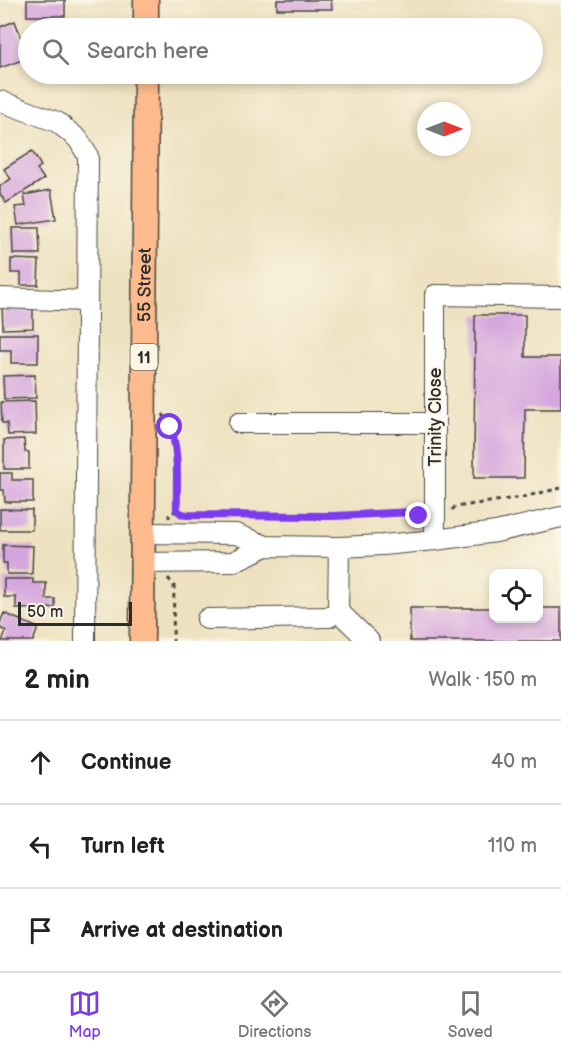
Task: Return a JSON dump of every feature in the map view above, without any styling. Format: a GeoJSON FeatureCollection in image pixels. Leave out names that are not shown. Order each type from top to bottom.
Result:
{"type":"FeatureCollection","features":[{"type":"Feature","properties":{"kind":"main road"},"geometry":{"type":"LineString","coordinates":[[146,0],[146,18]]}},
{"type":"Feature","properties":{"kind":"main road","name":"55 Street"},"geometry":{"type":"LineString","coordinates":[[142,641],[146,84]]}},
{"type":"Feature","properties":{"kind":"street"},"geometry":{"type":"LineString","coordinates":[[0,101],[57,122],[78,139],[88,156],[85,641]]}},
{"type":"Feature","properties":{"kind":"street","name":"Trinity Close"},"geometry":{"type":"LineString","coordinates":[[435,540],[435,295],[561,297]]}},
{"type":"Feature","properties":{"kind":"street"},"geometry":{"type":"LineString","coordinates":[[0,298],[87,301]]}},
{"type":"Feature","properties":{"kind":"street"},"geometry":{"type":"LineString","coordinates":[[239,423],[435,423]]}},
{"type":"Feature","properties":{"kind":"street"},"geometry":{"type":"LineString","coordinates":[[143,533],[236,534],[266,546],[339,547],[383,545],[496,532],[561,517]]}},
{"type":"Feature","properties":{"kind":"street"},"geometry":{"type":"LineString","coordinates":[[142,563],[233,562],[266,546]]}},
{"type":"Feature","properties":{"kind":"street"},"geometry":{"type":"LineString","coordinates":[[339,547],[338,611],[369,641]]}},
{"type":"Feature","properties":{"kind":"street"},"geometry":{"type":"LineString","coordinates":[[207,619],[329,617],[338,611]]}},
{"type":"Feature","properties":{"kind":"path"},"geometry":{"type":"LineString","coordinates":[[163,409],[175,442],[177,510],[182,514]]}},
{"type":"Feature","properties":{"kind":"path"},"geometry":{"type":"LineString","coordinates":[[451,512],[455,507],[523,497],[561,488]]}},
{"type":"Feature","properties":{"kind":"path"},"geometry":{"type":"LineString","coordinates":[[169,515],[177,510]]}},
{"type":"Feature","properties":{"kind":"path"},"geometry":{"type":"LineString","coordinates":[[234,516],[334,516],[412,512],[419,516]]}},
{"type":"Feature","properties":{"kind":"path"},"geometry":{"type":"LineString","coordinates":[[168,579],[174,586],[173,641]]}},
{"type":"Feature","properties":{"kind":"building"},"geometry":{"type":"Polygon","coordinates":[[[27,0],[65,0],[65,16],[27,16],[27,0]]]}},
{"type":"Feature","properties":{"kind":"building"},"geometry":{"type":"Polygon","coordinates":[[[277,0],[331,0],[332,9],[277,9],[277,0]]]}},
{"type":"Feature","properties":{"kind":"building"},"geometry":{"type":"Polygon","coordinates":[[[15,21],[18,30],[18,62],[0,68],[0,27],[15,21]]]}},
{"type":"Feature","properties":{"kind":"building"},"geometry":{"type":"Polygon","coordinates":[[[32,151],[41,166],[37,169],[44,179],[6,203],[0,194],[0,186],[11,179],[4,169],[32,151]]]}},
{"type":"Feature","properties":{"kind":"building"},"geometry":{"type":"Polygon","coordinates":[[[51,190],[56,219],[18,225],[15,207],[26,206],[24,195],[51,190]]]}},
{"type":"Feature","properties":{"kind":"building"},"geometry":{"type":"Polygon","coordinates":[[[12,228],[39,228],[40,254],[13,254],[12,228]]]}},
{"type":"Feature","properties":{"kind":"building"},"geometry":{"type":"Polygon","coordinates":[[[11,259],[39,260],[38,285],[21,285],[21,273],[11,273],[11,259]]]}},
{"type":"Feature","properties":{"kind":"building"},"geometry":{"type":"Polygon","coordinates":[[[2,306],[33,306],[33,328],[3,329],[2,306]]]}},
{"type":"Feature","properties":{"kind":"building"},"geometry":{"type":"Polygon","coordinates":[[[475,315],[525,315],[525,357],[561,357],[561,409],[525,409],[524,478],[474,478],[475,315]]]}},
{"type":"Feature","properties":{"kind":"building"},"geometry":{"type":"Polygon","coordinates":[[[0,334],[38,334],[38,363],[11,363],[11,350],[0,350],[0,334]]]}},
{"type":"Feature","properties":{"kind":"building"},"geometry":{"type":"Polygon","coordinates":[[[35,375],[36,398],[4,399],[3,376],[35,375]]]}},
{"type":"Feature","properties":{"kind":"building"},"geometry":{"type":"Polygon","coordinates":[[[35,401],[36,434],[8,435],[7,423],[2,423],[1,402],[35,401]]]}},
{"type":"Feature","properties":{"kind":"building"},"geometry":{"type":"Polygon","coordinates":[[[24,439],[25,452],[29,452],[29,469],[4,469],[4,440],[24,439]]]}},
{"type":"Feature","properties":{"kind":"building"},"geometry":{"type":"Polygon","coordinates":[[[0,473],[12,473],[12,480],[33,480],[33,502],[5,502],[4,490],[0,490],[0,473]]]}},
{"type":"Feature","properties":{"kind":"building"},"geometry":{"type":"Polygon","coordinates":[[[0,509],[32,510],[32,530],[0,530],[0,509]]]}},
{"type":"Feature","properties":{"kind":"building"},"geometry":{"type":"Polygon","coordinates":[[[3,545],[33,546],[32,574],[7,574],[7,563],[3,563],[3,545]]]}},
{"type":"Feature","properties":{"kind":"building"},"geometry":{"type":"Polygon","coordinates":[[[4,579],[33,579],[33,583],[46,583],[46,599],[55,599],[55,608],[16,609],[16,597],[4,597],[4,579]]]}},
{"type":"Feature","properties":{"kind":"building"},"geometry":{"type":"Polygon","coordinates":[[[410,608],[489,608],[489,623],[543,623],[543,608],[561,608],[561,641],[410,641],[410,608]]]}},
{"type":"Feature","properties":{"kind":"building"},"geometry":{"type":"Polygon","coordinates":[[[4,613],[38,628],[33,641],[2,641],[6,631],[0,628],[0,623],[4,613]]]}},
{"type":"Feature","properties":{"kind":"route"},"geometry":{"type":"LineString","coordinates":[[170,427],[174,435],[176,453],[177,510],[182,514],[365,516],[412,512],[419,516]]}}]}
